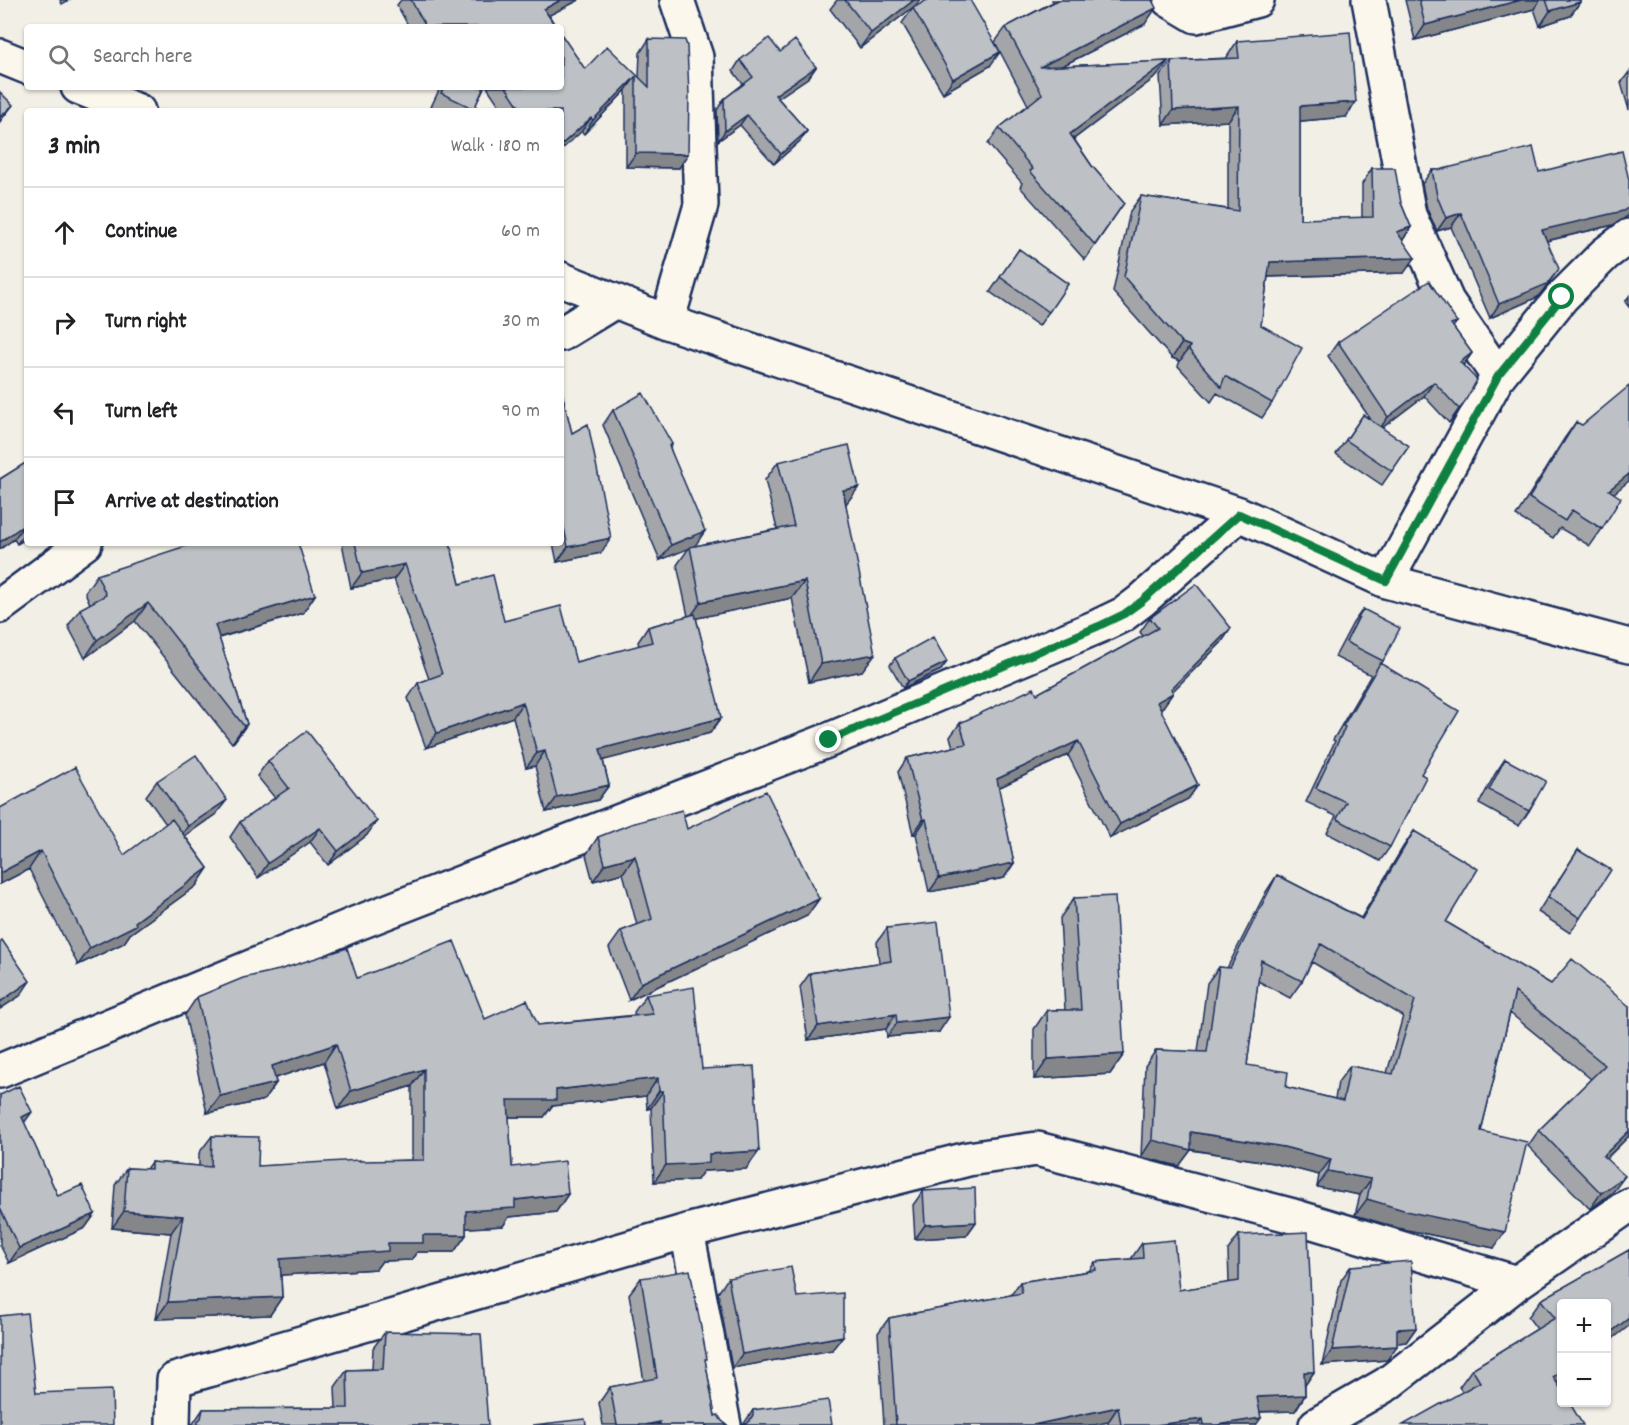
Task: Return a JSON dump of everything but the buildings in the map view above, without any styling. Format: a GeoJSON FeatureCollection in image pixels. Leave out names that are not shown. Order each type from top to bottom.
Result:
{"type":"FeatureCollection","features":[{"type":"Feature","properties":{"kind":"street"},"geometry":{"type":"LineString","coordinates":[[667,322],[701,206],[696,57],[676,0]]}},
{"type":"Feature","properties":{"kind":"street"},"geometry":{"type":"LineString","coordinates":[[1169,0],[1196,16],[1257,0]]}},
{"type":"Feature","properties":{"kind":"street"},"geometry":{"type":"LineString","coordinates":[[1369,0],[1408,215],[1447,301],[1498,376]]}},
{"type":"Feature","properties":{"kind":"street"},"geometry":{"type":"LineString","coordinates":[[0,56],[24,66]]}},
{"type":"Feature","properties":{"kind":"street"},"geometry":{"type":"LineString","coordinates":[[86,90],[130,108]]}},
{"type":"Feature","properties":{"kind":"street"},"geometry":{"type":"LineString","coordinates":[[1386,581],[1498,376],[1562,297],[1605,254],[1629,236]]}},
{"type":"Feature","properties":{"kind":"street"},"geometry":{"type":"LineString","coordinates":[[564,280],[667,322],[1239,514],[1386,581],[1629,646]]}},
{"type":"Feature","properties":{"kind":"street"},"geometry":{"type":"LineString","coordinates":[[564,332],[615,301]]}},
{"type":"Feature","properties":{"kind":"street"},"geometry":{"type":"LineString","coordinates":[[0,1071],[356,924],[829,740],[1099,626],[1124,614],[1142,601],[1239,514]]}},
{"type":"Feature","properties":{"kind":"street"},"geometry":{"type":"LineString","coordinates":[[0,606],[81,546]]}},
{"type":"Feature","properties":{"kind":"street"},"geometry":{"type":"LineString","coordinates":[[173,1425],[174,1380],[687,1231],[968,1159],[1037,1149],[1293,1216],[1517,1283]]}},
{"type":"Feature","properties":{"kind":"street"},"geometry":{"type":"LineString","coordinates":[[1316,1425],[1387,1384],[1517,1283],[1629,1205]]}},
{"type":"Feature","properties":{"kind":"street"},"geometry":{"type":"LineString","coordinates":[[687,1231],[724,1425]]}},
{"type":"Feature","properties":{"kind":"route"},"geometry":{"type":"LineString","coordinates":[[829,740],[1124,614],[1142,601],[1239,514],[1386,581],[1498,376],[1562,297]]}}]}
